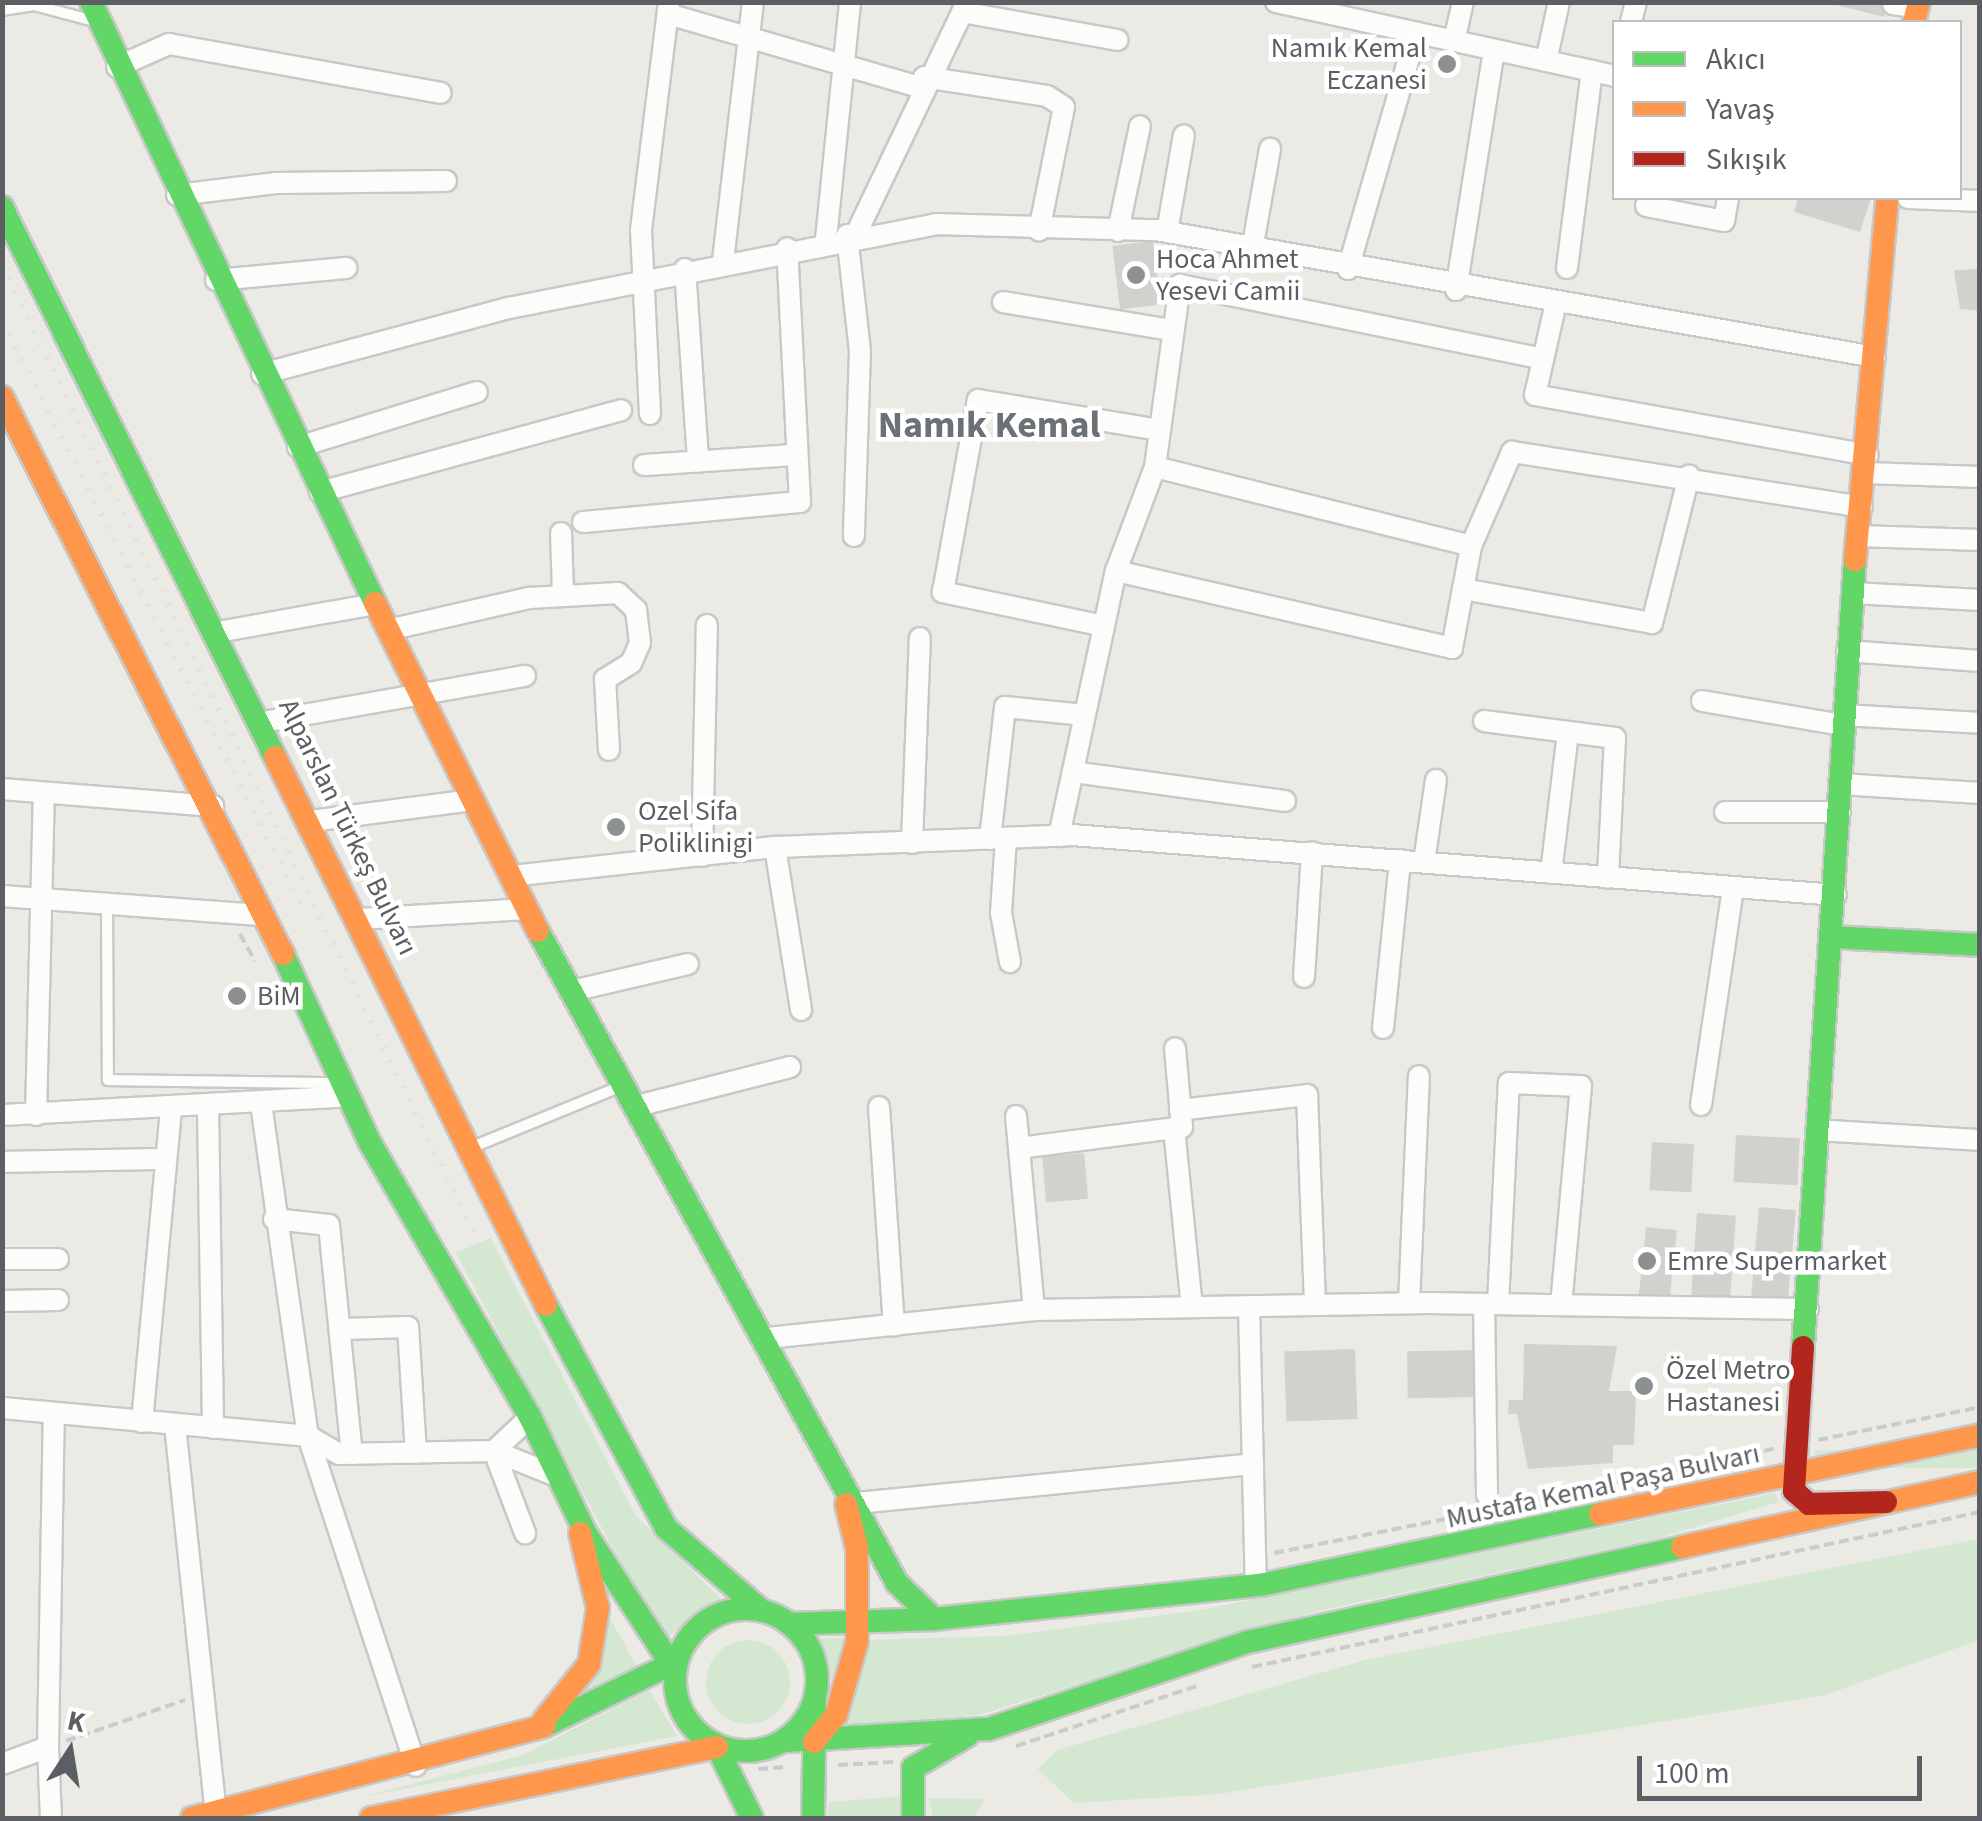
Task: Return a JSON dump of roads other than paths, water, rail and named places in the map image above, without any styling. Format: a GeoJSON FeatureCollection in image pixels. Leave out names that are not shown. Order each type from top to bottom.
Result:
{"type":"FeatureCollection","features":[{"type":"Feature","properties":{"kind":"main road"},"geometry":{"type":"LineString","coordinates":[[95,12],[216,280],[527,909],[768,1338],[896,1583],[934,1620]]}},
{"type":"Feature","properties":{"kind":"main road"},"geometry":{"type":"LineString","coordinates":[[1799,1481],[1816,1130],[1836,895],[1847,651],[1867,464],[1887,200]]}},
{"type":"Feature","properties":{"kind":"main road","name":"Alparslan Türkeş Bulvarı"},"geometry":{"type":"LineString","coordinates":[[2,207],[474,1146],[632,1478],[666,1528],[762,1611]]}},
{"type":"Feature","properties":{"kind":"main road"},"geometry":{"type":"LineString","coordinates":[[2,397],[10,427],[213,806],[345,1090],[530,1417],[576,1516],[671,1664],[674,1695],[717,1746],[752,1818]]}},
{"type":"Feature","properties":{"kind":"main road"},"geometry":{"type":"LineString","coordinates":[[1833,938],[1980,946]]}},
{"type":"Feature","properties":{"kind":"main road","name":"Mustafa Kemal Paşa Bulvarı"},"geometry":{"type":"LineString","coordinates":[[789,1624],[934,1620],[1247,1586],[1762,1482],[1799,1481],[1848,1463],[1980,1435]]}},
{"type":"Feature","properties":{"kind":"main road"},"geometry":{"type":"LineString","coordinates":[[1802,1440],[1848,1463]]}},
{"type":"Feature","properties":{"kind":"main road"},"geometry":{"type":"LineString","coordinates":[[1762,1482],[1802,1440]]}},
{"type":"Feature","properties":{"kind":"main road"},"geometry":{"type":"LineString","coordinates":[[1799,1481],[1830,1506],[1875,1495],[1886,1502]]}},
{"type":"Feature","properties":{"kind":"main road"},"geometry":{"type":"LineString","coordinates":[[1660,1551],[1688,1527],[1799,1481]]}},
{"type":"Feature","properties":{"kind":"main road"},"geometry":{"type":"LineString","coordinates":[[371,1818],[717,1746],[979,1730],[1247,1654],[1660,1551],[1980,1482]]}},
{"type":"Feature","properties":{"kind":"main road"},"geometry":{"type":"LineString","coordinates":[[814,1742],[836,1715],[857,1623],[857,1548],[852,1504]]}},
{"type":"Feature","properties":{"kind":"main road"},"geometry":{"type":"LineString","coordinates":[[527,1734],[568,1700],[589,1664],[598,1608],[576,1516]]}},
{"type":"Feature","properties":{"kind":"main road"},"geometry":{"type":"LineString","coordinates":[[192,1818],[416,1766],[527,1734],[671,1664],[716,1616],[762,1611],[789,1624],[814,1656],[812,1818]]}},
{"type":"Feature","properties":{"kind":"main road"},"geometry":{"type":"LineString","coordinates":[[784,1741],[814,1703]]}},
{"type":"Feature","properties":{"kind":"main road"},"geometry":{"type":"LineString","coordinates":[[912,1818],[912,1768],[979,1730]]}},
{"type":"Feature","properties":{"kind":"street"},"geometry":{"type":"LineString","coordinates":[[723,262],[753,2]]}},
{"type":"Feature","properties":{"kind":"street"},"geometry":{"type":"LineString","coordinates":[[850,2],[844,64],[843,236],[860,351],[854,536]]}},
{"type":"Feature","properties":{"kind":"street"},"geometry":{"type":"LineString","coordinates":[[1276,2],[1311,6],[1612,76]]}},
{"type":"Feature","properties":{"kind":"street"},"geometry":{"type":"LineString","coordinates":[[1454,41],[1463,2]]}},
{"type":"Feature","properties":{"kind":"street"},"geometry":{"type":"LineString","coordinates":[[1546,61],[1559,2]]}},
{"type":"Feature","properties":{"kind":"street"},"geometry":{"type":"LineString","coordinates":[[1893,4],[1917,11]]}},
{"type":"Feature","properties":{"kind":"street"},"geometry":{"type":"LineString","coordinates":[[843,236],[965,7],[1118,40]]}},
{"type":"Feature","properties":{"kind":"street"},"geometry":{"type":"LineString","coordinates":[[650,414],[648,278],[641,230],[668,8],[749,40],[844,64],[922,82],[1047,96],[1064,107],[1040,231]]}},
{"type":"Feature","properties":{"kind":"street"},"geometry":{"type":"LineString","coordinates":[[1348,269],[1416,33]]}},
{"type":"Feature","properties":{"kind":"street"},"geometry":{"type":"LineString","coordinates":[[117,67],[169,44],[441,93]]}},
{"type":"Feature","properties":{"kind":"street"},"geometry":{"type":"LineString","coordinates":[[1456,290],[1494,50]]}},
{"type":"Feature","properties":{"kind":"street"},"geometry":{"type":"LineString","coordinates":[[1567,268],[1592,71]]}},
{"type":"Feature","properties":{"kind":"street"},"geometry":{"type":"LineString","coordinates":[[1118,231],[1140,126]]}},
{"type":"Feature","properties":{"kind":"street"},"geometry":{"type":"LineString","coordinates":[[1167,232],[1184,135]]}},
{"type":"Feature","properties":{"kind":"street"},"geometry":{"type":"LineString","coordinates":[[1252,250],[1270,150]]}},
{"type":"Feature","properties":{"kind":"street"},"geometry":{"type":"LineString","coordinates":[[177,195],[276,183],[446,180]]}},
{"type":"Feature","properties":{"kind":"street"},"geometry":{"type":"LineString","coordinates":[[1646,206],[1724,221],[1728,200]]}},
{"type":"Feature","properties":{"kind":"street"},"geometry":{"type":"LineString","coordinates":[[262,374],[685,269],[843,236],[936,224],[1040,231],[1167,232],[1556,308],[1875,358]]}},
{"type":"Feature","properties":{"kind":"street"},"geometry":{"type":"LineString","coordinates":[[582,522],[800,502],[787,248]]}},
{"type":"Feature","properties":{"kind":"street"},"geometry":{"type":"LineString","coordinates":[[216,280],[346,268]]}},
{"type":"Feature","properties":{"kind":"street"},"geometry":{"type":"LineString","coordinates":[[685,269],[698,462]]}},
{"type":"Feature","properties":{"kind":"street"},"geometry":{"type":"LineString","coordinates":[[1059,836],[1116,571],[1155,467],[1176,353],[1170,330],[1180,285],[1543,359]]}},
{"type":"Feature","properties":{"kind":"street"},"geometry":{"type":"LineString","coordinates":[[1003,302],[1170,330]]}},
{"type":"Feature","properties":{"kind":"street"},"geometry":{"type":"LineString","coordinates":[[1556,308],[1535,395],[1867,464],[1980,477]]}},
{"type":"Feature","properties":{"kind":"street"},"geometry":{"type":"LineString","coordinates":[[298,447],[477,392]]}},
{"type":"Feature","properties":{"kind":"street"},"geometry":{"type":"LineString","coordinates":[[1104,626],[943,592],[978,400],[1160,430]]}},
{"type":"Feature","properties":{"kind":"street"},"geometry":{"type":"LineString","coordinates":[[320,492],[621,410]]}},
{"type":"Feature","properties":{"kind":"street"},"geometry":{"type":"LineString","coordinates":[[1116,571],[1452,648],[1471,546],[1502,457],[1512,452],[1689,476],[1862,507]]}},
{"type":"Feature","properties":{"kind":"street"},"geometry":{"type":"LineString","coordinates":[[644,464],[795,455]]}},
{"type":"Feature","properties":{"kind":"street"},"geometry":{"type":"LineString","coordinates":[[1155,467],[1471,546]]}},
{"type":"Feature","properties":{"kind":"street"},"geometry":{"type":"LineString","coordinates":[[1463,589],[1652,623],[1689,476]]}},
{"type":"Feature","properties":{"kind":"street"},"geometry":{"type":"LineString","coordinates":[[560,533],[563,594]]}},
{"type":"Feature","properties":{"kind":"street"},"geometry":{"type":"LineString","coordinates":[[1859,536],[1980,540]]}},
{"type":"Feature","properties":{"kind":"street"},"geometry":{"type":"LineString","coordinates":[[388,630],[563,594],[612,591],[636,610],[638,656],[605,679],[610,750]]}},
{"type":"Feature","properties":{"kind":"street"},"geometry":{"type":"LineString","coordinates":[[1853,594],[1980,600]]}},
{"type":"Feature","properties":{"kind":"street"},"geometry":{"type":"LineString","coordinates":[[218,632],[376,604]]}},
{"type":"Feature","properties":{"kind":"street"},"geometry":{"type":"LineString","coordinates":[[702,856],[706,625]]}},
{"type":"Feature","properties":{"kind":"street"},"geometry":{"type":"LineString","coordinates":[[912,842],[920,638]]}},
{"type":"Feature","properties":{"kind":"street"},"geometry":{"type":"LineString","coordinates":[[1847,651],[1980,661]]}},
{"type":"Feature","properties":{"kind":"street"},"geometry":{"type":"LineString","coordinates":[[263,722],[423,700],[525,676]]}},
{"type":"Feature","properties":{"kind":"street"},"geometry":{"type":"LineString","coordinates":[[1702,701],[1843,720],[1980,724]]}},
{"type":"Feature","properties":{"kind":"street"},"geometry":{"type":"LineString","coordinates":[[1010,962],[1001,913],[998,839],[1006,707],[1085,715]]}},
{"type":"Feature","properties":{"kind":"street"},"geometry":{"type":"LineString","coordinates":[[1484,720],[1568,732],[1619,745],[1608,878]]}},
{"type":"Feature","properties":{"kind":"street"},"geometry":{"type":"LineString","coordinates":[[1552,873],[1568,732]]}},
{"type":"Feature","properties":{"kind":"street"},"geometry":{"type":"LineString","coordinates":[[1073,772],[1285,801]]}},
{"type":"Feature","properties":{"kind":"street"},"geometry":{"type":"LineString","coordinates":[[1424,862],[1436,780]]}},
{"type":"Feature","properties":{"kind":"street"},"geometry":{"type":"LineString","coordinates":[[1840,784],[1980,793]]}},
{"type":"Feature","properties":{"kind":"street"},"geometry":{"type":"LineString","coordinates":[[2,789],[213,806]]}},
{"type":"Feature","properties":{"kind":"street"},"geometry":{"type":"LineString","coordinates":[[36,1115],[44,793]]}},
{"type":"Feature","properties":{"kind":"street"},"geometry":{"type":"LineString","coordinates":[[312,821],[472,800]]}},
{"type":"Feature","properties":{"kind":"street"},"geometry":{"type":"LineString","coordinates":[[1725,812],[1840,812]]}},
{"type":"Feature","properties":{"kind":"street"},"geometry":{"type":"LineString","coordinates":[[510,876],[775,848],[1059,836],[1312,852],[1836,895]]}},
{"type":"Feature","properties":{"kind":"street"},"geometry":{"type":"LineString","coordinates":[[775,848],[801,1010]]}},
{"type":"Feature","properties":{"kind":"street"},"geometry":{"type":"LineString","coordinates":[[1304,977],[1312,852]]}},
{"type":"Feature","properties":{"kind":"street"},"geometry":{"type":"LineString","coordinates":[[1383,1028],[1400,860]]}},
{"type":"Feature","properties":{"kind":"street"},"geometry":{"type":"LineString","coordinates":[[1701,1105],[1733,887]]}},
{"type":"Feature","properties":{"kind":"street"},"geometry":{"type":"LineString","coordinates":[[2,896],[262,915]]}},
{"type":"Feature","properties":{"kind":"street"},"geometry":{"type":"LineString","coordinates":[[359,919],[527,909]]}},
{"type":"Feature","properties":{"kind":"street"},"geometry":{"type":"LineString","coordinates":[[572,990],[688,964]]}},
{"type":"Feature","properties":{"kind":"street"},"geometry":{"type":"LineString","coordinates":[[1174,1048],[1192,1308]]}},
{"type":"Feature","properties":{"kind":"street"},"geometry":{"type":"LineString","coordinates":[[637,1106],[790,1067]]}},
{"type":"Feature","properties":{"kind":"street"},"geometry":{"type":"LineString","coordinates":[[1408,1303],[1419,1076]]}},
{"type":"Feature","properties":{"kind":"street"},"geometry":{"type":"LineString","coordinates":[[1487,1494],[1491,1304],[1509,1082],[1581,1086],[1560,1305]]}},
{"type":"Feature","properties":{"kind":"street"},"geometry":{"type":"LineString","coordinates":[[2,1116],[171,1110],[261,1103],[345,1090]]}},
{"type":"Feature","properties":{"kind":"street"},"geometry":{"type":"LineString","coordinates":[[1020,1148],[1307,1095],[1315,1305]]}},
{"type":"Feature","properties":{"kind":"street"},"geometry":{"type":"LineString","coordinates":[[261,1103],[274,1220],[308,1436],[416,1766]]}},
{"type":"Feature","properties":{"kind":"street"},"geometry":{"type":"LineString","coordinates":[[208,1107],[213,1428]]}},
{"type":"Feature","properties":{"kind":"street"},"geometry":{"type":"LineString","coordinates":[[880,1107],[894,1325]]}},
{"type":"Feature","properties":{"kind":"street"},"geometry":{"type":"LineString","coordinates":[[142,1422],[161,1158],[171,1110]]}},
{"type":"Feature","properties":{"kind":"street"},"geometry":{"type":"LineString","coordinates":[[1016,1116],[1034,1310]]}},
{"type":"Feature","properties":{"kind":"street"},"geometry":{"type":"LineString","coordinates":[[1816,1130],[1980,1140]]}},
{"type":"Feature","properties":{"kind":"street"},"geometry":{"type":"LineString","coordinates":[[2,1162],[161,1158]]}},
{"type":"Feature","properties":{"kind":"street"},"geometry":{"type":"LineString","coordinates":[[274,1220],[329,1225],[343,1330],[352,1454]]}},
{"type":"Feature","properties":{"kind":"street"},"geometry":{"type":"LineString","coordinates":[[2,1259],[58,1259]]}},
{"type":"Feature","properties":{"kind":"street"},"geometry":{"type":"LineString","coordinates":[[2,1301],[58,1300]]}},
{"type":"Feature","properties":{"kind":"street"},"geometry":{"type":"LineString","coordinates":[[768,1338],[1034,1310],[1408,1303],[1808,1309]]}},
{"type":"Feature","properties":{"kind":"street"},"geometry":{"type":"LineString","coordinates":[[1247,1586],[1255,1556],[1249,1306]]}},
{"type":"Feature","properties":{"kind":"street"},"geometry":{"type":"LineString","coordinates":[[343,1330],[408,1328],[416,1453]]}},
{"type":"Feature","properties":{"kind":"street"},"geometry":{"type":"LineString","coordinates":[[3,1408],[308,1436],[352,1454],[494,1452],[559,1477]]}},
{"type":"Feature","properties":{"kind":"street"},"geometry":{"type":"LineString","coordinates":[[50,1818],[54,1415]]}},
{"type":"Feature","properties":{"kind":"street"},"geometry":{"type":"LineString","coordinates":[[494,1452],[530,1417]]}},
{"type":"Feature","properties":{"kind":"street"},"geometry":{"type":"LineString","coordinates":[[175,1424],[200,1695],[216,1812]]}},
{"type":"Feature","properties":{"kind":"street"},"geometry":{"type":"LineString","coordinates":[[494,1452],[526,1533]]}},
{"type":"Feature","properties":{"kind":"street"},"geometry":{"type":"LineString","coordinates":[[852,1504],[1252,1464]]}},
{"type":"Feature","properties":{"kind":"street"},"geometry":{"type":"LineString","coordinates":[[2,1764],[48,1747]]}},
{"type":"Feature","properties":{"kind":"lane"},"geometry":{"type":"LineString","coordinates":[[2,10],[34,6],[95,12]]}},
{"type":"Feature","properties":{"kind":"lane"},"geometry":{"type":"LineString","coordinates":[[107,906],[108,1080],[345,1090]]}},
{"type":"Feature","properties":{"kind":"lane"},"geometry":{"type":"LineString","coordinates":[[474,1146],[625,1085]]}},
{"type":"Feature","properties":{"kind":"railway"},"geometry":{"type":"LineString","coordinates":[[2,265],[477,1239]]}},
{"type":"Feature","properties":{"kind":"railway"},"geometry":{"type":"LineString","coordinates":[[2,320],[305,912]]}},
{"type":"Feature","properties":{"kind":"place","name":"Namık Kemal Eczanesi"},"geometry":{"type":"Point","coordinates":[1447,64]}},
{"type":"Feature","properties":{"kind":"place","name":"Hoca Ahmet Yesevi Camii"},"geometry":{"type":"Point","coordinates":[1136,275]}},
{"type":"Feature","properties":{"kind":"place","name":"Ozel Sifa Poliklinigi"},"geometry":{"type":"Point","coordinates":[616,827]}},
{"type":"Feature","properties":{"kind":"place","name":"BiM"},"geometry":{"type":"Point","coordinates":[237,996]}},
{"type":"Feature","properties":{"kind":"place","name":"Emre Supermarket"},"geometry":{"type":"Point","coordinates":[1647,1261]}},
{"type":"Feature","properties":{"kind":"place","name":"Özel Metro Hastanesi"},"geometry":{"type":"Point","coordinates":[1644,1386]}},
{"type":"Feature","properties":{"kind":"district","name":"Namık Kemal"},"geometry":{"type":"Point","coordinates":[989,426]}}]}
